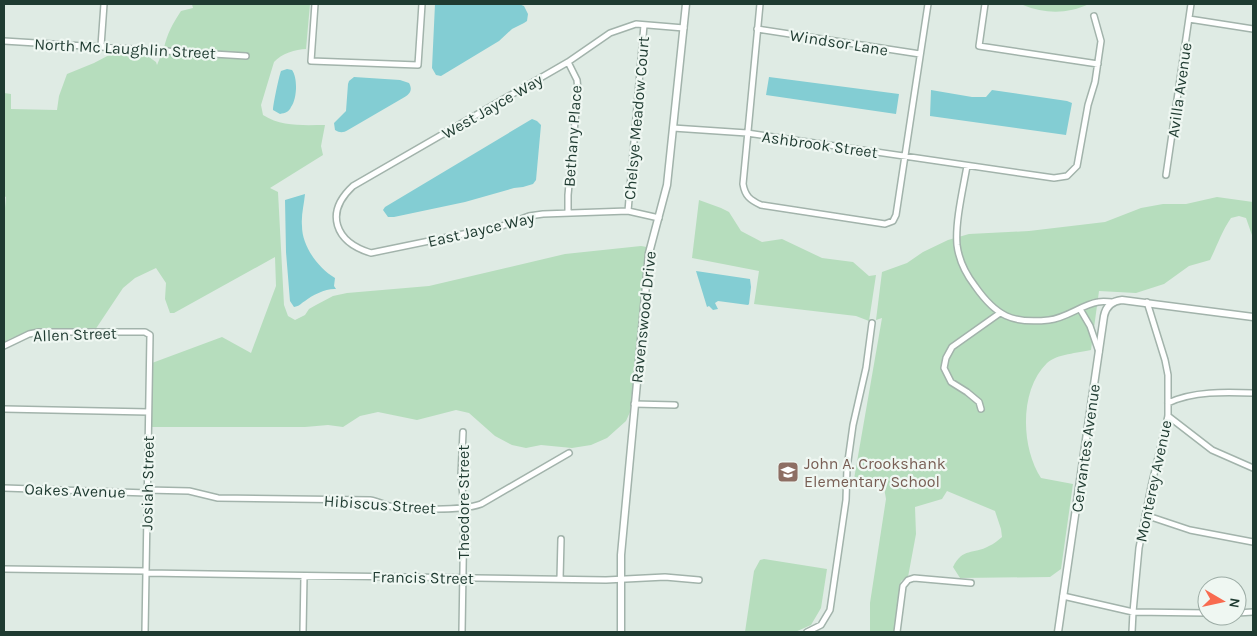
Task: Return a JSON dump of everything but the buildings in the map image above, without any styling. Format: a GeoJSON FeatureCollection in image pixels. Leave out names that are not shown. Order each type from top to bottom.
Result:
{"type":"FeatureCollection","features":[{"type":"Feature","properties":{"kind":"street"},"geometry":{"type":"LineString","coordinates":[[101,46],[104,4]]}},
{"type":"Feature","properties":{"kind":"street"},"geometry":{"type":"LineString","coordinates":[[315,4],[311,61],[418,65],[422,4]]}},
{"type":"Feature","properties":{"kind":"street","name":"Ravenswood Drive"},"geometry":{"type":"LineString","coordinates":[[621,632],[622,546],[649,253],[667,185],[686,4]]}},
{"type":"Feature","properties":{"kind":"street"},"geometry":{"type":"LineString","coordinates":[[760,4],[742,184],[745,193],[750,200],[761,205],[889,223],[893,221],[896,215],[928,4]]}},
{"type":"Feature","properties":{"kind":"street"},"geometry":{"type":"LineString","coordinates":[[985,4],[979,46],[1098,64],[1101,41],[1094,16]]}},
{"type":"Feature","properties":{"kind":"street","name":"Avilla Avenue"},"geometry":{"type":"LineString","coordinates":[[1166,175],[1191,4]]}},
{"type":"Feature","properties":{"kind":"street"},"geometry":{"type":"LineString","coordinates":[[1189,19],[1253,29]]}},
{"type":"Feature","properties":{"kind":"street","name":"West Jayce Way"},"geometry":{"type":"LineString","coordinates":[[341,233],[337,217],[338,206],[344,195],[353,186],[568,62],[610,33],[628,26],[644,24],[684,28]]}},
{"type":"Feature","properties":{"kind":"street","name":"Chelsye Meadow Court"},"geometry":{"type":"LineString","coordinates":[[628,211],[644,24]]}},
{"type":"Feature","properties":{"kind":"street","name":"Windsor Lane"},"geometry":{"type":"LineString","coordinates":[[757,29],[920,54]]}},
{"type":"Feature","properties":{"kind":"street","name":"North Mc Laughlin Street"},"geometry":{"type":"LineString","coordinates":[[4,41],[246,56]]}},
{"type":"Feature","properties":{"kind":"street","name":"Bethany Place"},"geometry":{"type":"LineString","coordinates":[[568,62],[577,80],[578,90],[568,213]]}},
{"type":"Feature","properties":{"kind":"street","name":"Ashbrook Street"},"geometry":{"type":"LineString","coordinates":[[673,128],[747,133],[1054,178],[1067,176],[1077,166],[1098,64]]}},
{"type":"Feature","properties":{"kind":"street"},"geometry":{"type":"LineString","coordinates":[[967,166],[957,236],[960,259],[965,273],[986,302],[1000,313],[1019,320],[1034,321],[1061,318],[1099,301],[1114,302],[1122,300],[1253,317]]}},
{"type":"Feature","properties":{"kind":"street","name":"East Jayce Way"},"geometry":{"type":"LineString","coordinates":[[341,233],[343,238],[352,245],[371,253],[502,226],[529,216],[628,211],[659,218]]}},
{"type":"Feature","properties":{"kind":"street","name":"Cervantes Avenue"},"geometry":{"type":"LineString","coordinates":[[1058,632],[1104,313],[1109,305],[1114,302]]}},
{"type":"Feature","properties":{"kind":"street","name":"Monterey Avenue"},"geometry":{"type":"LineString","coordinates":[[1132,632],[1137,565],[1145,515],[1168,416],[1168,381],[1165,360],[1147,302]]}},
{"type":"Feature","properties":{"kind":"street"},"geometry":{"type":"LineString","coordinates":[[1080,309],[1090,326],[1099,352]]}},
{"type":"Feature","properties":{"kind":"street"},"geometry":{"type":"LineString","coordinates":[[981,409],[979,402],[951,382],[944,368],[946,358],[952,347],[1000,313]]}},
{"type":"Feature","properties":{"kind":"street"},"geometry":{"type":"LineString","coordinates":[[807,632],[821,625],[827,618],[830,610],[846,500],[847,468],[853,425],[866,368],[872,323]]}},
{"type":"Feature","properties":{"kind":"street","name":"Allen Street"},"geometry":{"type":"LineString","coordinates":[[4,346],[29,334],[39,332],[149,333]]}},
{"type":"Feature","properties":{"kind":"street","name":"Josiah Street"},"geometry":{"type":"LineString","coordinates":[[144,632],[149,333]]}},
{"type":"Feature","properties":{"kind":"street"},"geometry":{"type":"LineString","coordinates":[[1168,403],[1194,395],[1253,393]]}},
{"type":"Feature","properties":{"kind":"street"},"geometry":{"type":"LineString","coordinates":[[634,404],[675,405]]}},
{"type":"Feature","properties":{"kind":"street"},"geometry":{"type":"LineString","coordinates":[[4,409],[148,412]]}},
{"type":"Feature","properties":{"kind":"street"},"geometry":{"type":"LineString","coordinates":[[1168,416],[1212,450],[1253,468]]}},
{"type":"Feature","properties":{"kind":"street","name":"Theodore Street"},"geometry":{"type":"LineString","coordinates":[[462,632],[464,508],[461,476],[463,432]]}},
{"type":"Feature","properties":{"kind":"street","name":"Hibiscus Street"},"geometry":{"type":"LineString","coordinates":[[147,491],[189,491],[218,498],[370,500],[402,508],[464,508],[481,504],[569,453]]}},
{"type":"Feature","properties":{"kind":"street","name":"Oakes Avenue"},"geometry":{"type":"LineString","coordinates":[[4,488],[147,491]]}},
{"type":"Feature","properties":{"kind":"street"},"geometry":{"type":"LineString","coordinates":[[1145,515],[1190,530],[1253,542]]}},
{"type":"Feature","properties":{"kind":"street"},"geometry":{"type":"LineString","coordinates":[[560,539],[560,579]]}},
{"type":"Feature","properties":{"kind":"street","name":"Francis Street"},"geometry":{"type":"LineString","coordinates":[[4,569],[304,576],[621,580],[665,576],[699,580]]}},
{"type":"Feature","properties":{"kind":"street"},"geometry":{"type":"LineString","coordinates":[[303,632],[304,576]]}},
{"type":"Feature","properties":{"kind":"street"},"geometry":{"type":"LineString","coordinates":[[897,632],[903,586],[906,582],[914,578],[971,583]]}},
{"type":"Feature","properties":{"kind":"street"},"geometry":{"type":"LineString","coordinates":[[1063,596],[1133,612],[1197,613]]}},
{"type":"Feature","properties":{"kind":"green space"},"geometry":{"type":"Polygon","coordinates":[[[192,4],[310,4],[306,49],[289,53],[274,62],[261,105],[263,115],[278,122],[325,125],[321,146],[323,155],[270,188],[278,192],[284,305],[288,316],[295,320],[305,315],[309,309],[333,296],[347,293],[429,286],[565,254],[641,246],[647,247],[630,412],[626,421],[607,438],[591,445],[572,448],[541,445],[526,448],[512,445],[495,436],[469,413],[456,410],[417,420],[378,412],[360,416],[343,427],[328,425],[305,427],[152,427],[152,363],[222,337],[251,353],[276,286],[275,257],[174,313],[170,313],[165,299],[166,283],[156,268],[135,278],[123,288],[95,330],[37,331],[26,333],[4,342],[4,219],[6,197],[4,196],[4,93],[11,94],[11,109],[57,110],[59,96],[67,74],[113,53],[146,55],[156,62],[157,65],[162,53],[249,59],[249,53],[164,48],[178,15],[181,11],[193,8],[192,4]]]}},
{"type":"Feature","properties":{"kind":"green space"},"geometry":{"type":"Polygon","coordinates":[[[1023,4],[1089,4],[1073,10],[1056,12],[1031,8],[1023,4]]]}},
{"type":"Feature","properties":{"kind":"green space"},"geometry":{"type":"Polygon","coordinates":[[[1217,197],[1253,202],[1253,238],[1246,218],[1239,216],[1231,218],[1210,260],[1189,266],[1164,284],[1136,293],[1099,291],[1091,350],[1051,360],[1038,374],[1031,388],[1026,419],[1027,436],[1034,466],[1041,478],[1073,484],[1061,569],[1050,577],[960,578],[953,567],[957,561],[965,554],[983,549],[994,543],[1002,537],[1001,529],[995,511],[947,491],[942,499],[915,507],[916,534],[908,577],[901,581],[900,585],[894,632],[870,631],[870,603],[886,499],[883,482],[854,479],[882,318],[876,320],[882,272],[907,263],[923,252],[948,240],[969,234],[1029,231],[1105,222],[1141,208],[1163,204],[1186,204],[1217,197]]]}},
{"type":"Feature","properties":{"kind":"green space"},"geometry":{"type":"Polygon","coordinates":[[[699,200],[729,212],[741,231],[762,242],[782,239],[822,258],[853,262],[869,276],[876,275],[869,321],[856,316],[754,304],[759,271],[692,258],[699,200]]]}},
{"type":"Feature","properties":{"kind":"green space"},"geometry":{"type":"Polygon","coordinates":[[[764,559],[827,569],[821,608],[811,625],[795,632],[745,632],[754,571],[760,560],[764,559]]]}},
{"type":"Feature","properties":{"kind":"water"},"geometry":{"type":"Polygon","coordinates":[[[435,4],[519,4],[524,6],[528,14],[527,21],[512,29],[499,41],[441,76],[436,75],[432,68],[435,4]]]}},
{"type":"Feature","properties":{"kind":"water"},"geometry":{"type":"Polygon","coordinates":[[[292,70],[294,74],[296,94],[289,110],[280,114],[273,110],[274,102],[281,71],[292,70]]]}},
{"type":"Feature","properties":{"kind":"water"},"geometry":{"type":"Polygon","coordinates":[[[354,77],[400,80],[409,83],[411,90],[403,98],[346,131],[340,132],[335,130],[334,123],[346,111],[348,84],[354,77]]]}},
{"type":"Feature","properties":{"kind":"water"},"geometry":{"type":"Polygon","coordinates":[[[769,77],[899,94],[896,114],[766,95],[769,77]]]}},
{"type":"Feature","properties":{"kind":"water"},"geometry":{"type":"Polygon","coordinates":[[[931,90],[972,97],[986,97],[992,90],[1067,101],[1072,103],[1066,135],[930,116],[931,90]]]}},
{"type":"Feature","properties":{"kind":"water"},"geometry":{"type":"Polygon","coordinates":[[[532,119],[541,125],[536,180],[533,184],[465,202],[394,217],[388,217],[383,210],[385,207],[532,119]]]}},
{"type":"Feature","properties":{"kind":"water"},"geometry":{"type":"Polygon","coordinates":[[[305,194],[302,222],[305,241],[312,256],[335,278],[334,286],[336,289],[320,292],[294,307],[290,301],[286,252],[285,200],[305,194]]]}},
{"type":"Feature","properties":{"kind":"water"},"geometry":{"type":"Polygon","coordinates":[[[696,271],[750,279],[749,304],[718,301],[715,303],[718,309],[713,310],[709,306],[707,307],[696,271]]]}},
{"type":"Feature","properties":{"kind":"place","name":"John A. Crookshank Elementary School"},"geometry":{"type":"Point","coordinates":[788,472]}}]}
